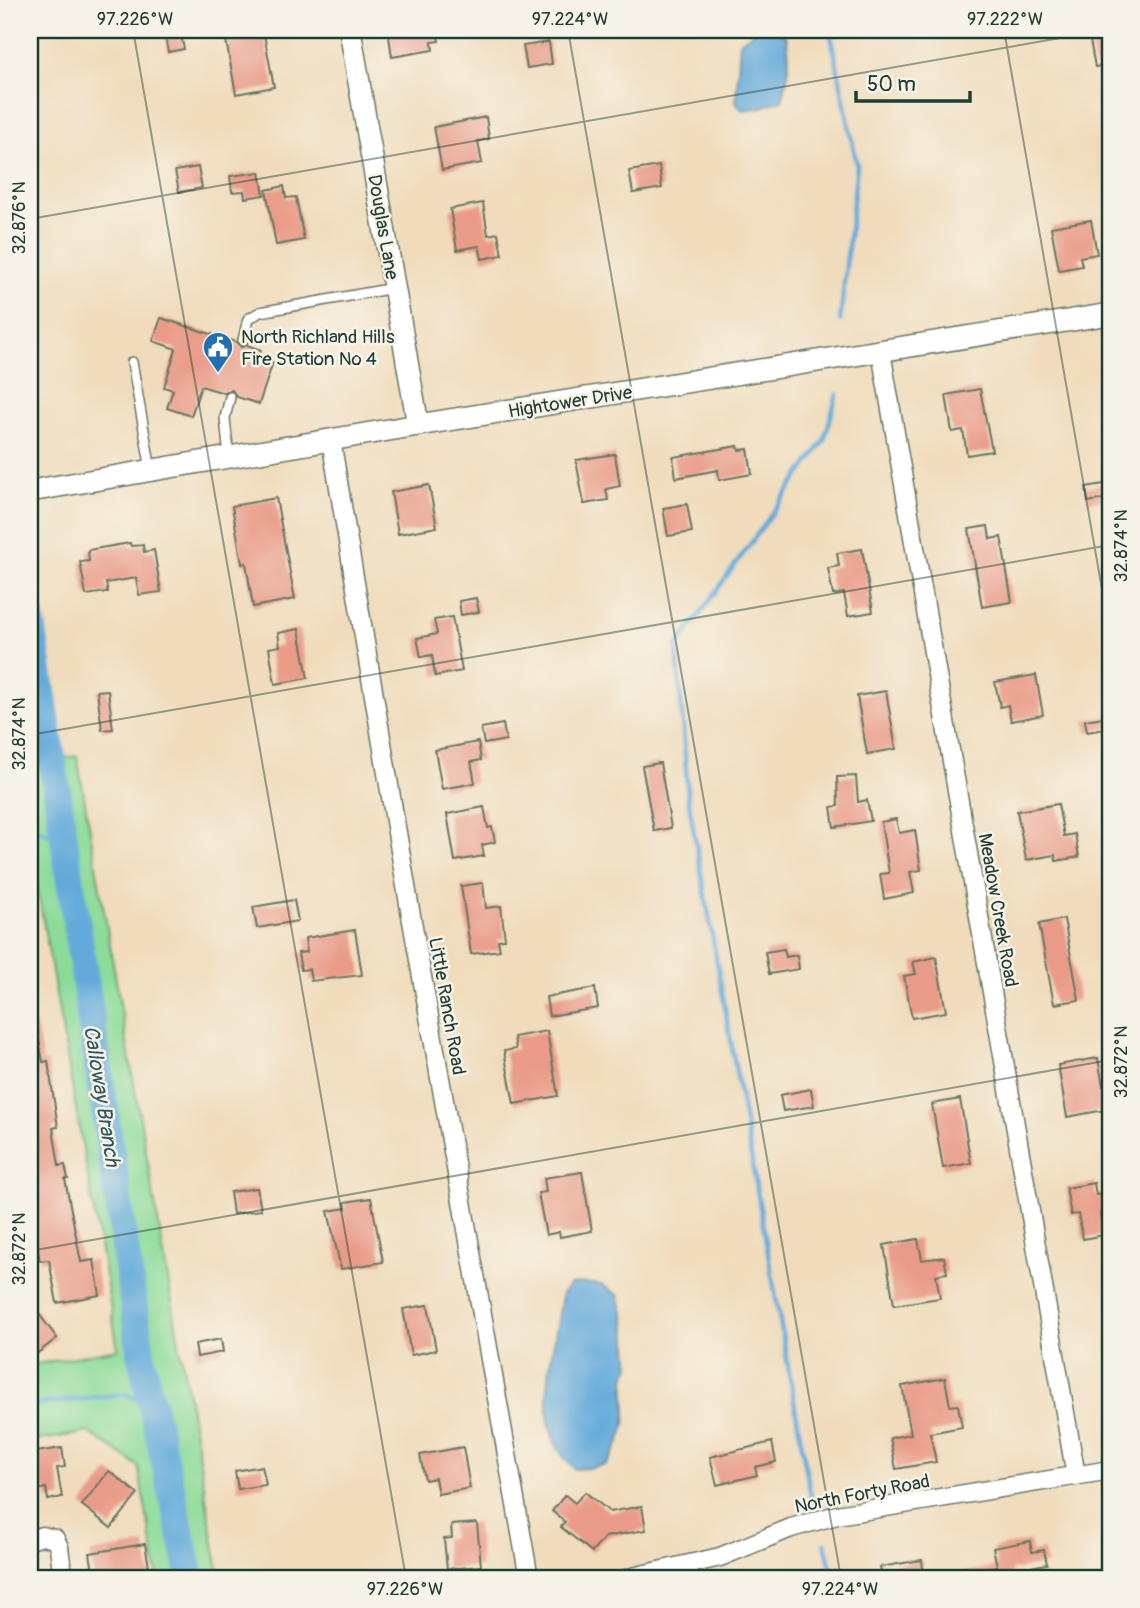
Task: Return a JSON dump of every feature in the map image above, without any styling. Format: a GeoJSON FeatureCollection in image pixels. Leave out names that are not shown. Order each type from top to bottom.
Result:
{"type":"FeatureCollection","features":[{"type":"Feature","properties":{"kind":"street","name":"Douglas Lane"},"geometry":{"type":"LineString","coordinates":[[350,30],[418,425]]}},
{"type":"Feature","properties":{"kind":"street","name":"Hightower Drive"},"geometry":{"type":"LineString","coordinates":[[30,491],[418,425],[1110,314]]}},
{"type":"Feature","properties":{"kind":"street","name":"Meadow Creek Road"},"geometry":{"type":"LineString","coordinates":[[881,352],[1076,1476]]}},
{"type":"Feature","properties":{"kind":"street","name":"Little Ranch Road"},"geometry":{"type":"LineString","coordinates":[[331,440],[409,904],[529,1578]]}},
{"type":"Feature","properties":{"kind":"street","name":"North Forty Road"},"geometry":{"type":"LineString","coordinates":[[628,1578],[720,1557],[791,1528],[837,1515],[1110,1470]]}},
{"type":"Feature","properties":{"kind":"street"},"geometry":{"type":"LineString","coordinates":[[30,1540],[42,1535],[55,1539],[59,1547],[63,1578]]}},
{"type":"Feature","properties":{"kind":"lane"},"geometry":{"type":"LineString","coordinates":[[243,340],[248,319],[260,312],[394,288]]}},
{"type":"Feature","properties":{"kind":"lane"},"geometry":{"type":"LineString","coordinates":[[132,362],[151,470]]}},
{"type":"Feature","properties":{"kind":"lane"},"geometry":{"type":"LineString","coordinates":[[229,457],[225,418],[230,397]]}},
{"type":"Feature","properties":{"kind":"green space"},"geometry":{"type":"Polygon","coordinates":[[[77,756],[220,1578],[158,1578],[138,1466],[88,1432],[30,1442],[30,1365],[118,1349],[30,846],[30,764],[77,756]]]}},
{"type":"Feature","properties":{"kind":"water"},"geometry":{"type":"Polygon","coordinates":[[[756,30],[777,30],[786,36],[788,76],[782,100],[759,108],[742,110],[736,102],[740,42],[756,30]]]}},
{"type":"Feature","properties":{"kind":"water"},"geometry":{"type":"Polygon","coordinates":[[[570,1285],[602,1285],[618,1295],[625,1320],[630,1367],[625,1378],[625,1422],[614,1453],[607,1464],[575,1469],[560,1452],[551,1432],[548,1386],[562,1294],[570,1285]]]}},
{"type":"Feature","properties":{"kind":"building"},"geometry":{"type":"Polygon","coordinates":[[[164,30],[180,30],[184,49],[168,52],[164,30]]]}},
{"type":"Feature","properties":{"kind":"building"},"geometry":{"type":"Polygon","coordinates":[[[224,30],[256,30],[256,35],[264,34],[274,87],[236,94],[224,30]]]}},
{"type":"Feature","properties":{"kind":"building"},"geometry":{"type":"Polygon","coordinates":[[[388,30],[437,30],[439,41],[432,42],[433,50],[392,57],[388,30]]]}},
{"type":"Feature","properties":{"kind":"building"},"geometry":{"type":"Polygon","coordinates":[[[1088,30],[1110,30],[1110,65],[1095,67],[1088,30]]]}},
{"type":"Feature","properties":{"kind":"building"},"geometry":{"type":"Polygon","coordinates":[[[549,42],[552,64],[527,68],[523,46],[549,42]]]}},
{"type":"Feature","properties":{"kind":"building"},"geometry":{"type":"Polygon","coordinates":[[[486,117],[489,139],[478,141],[482,163],[442,170],[434,127],[486,117]]]}},
{"type":"Feature","properties":{"kind":"building"},"geometry":{"type":"Polygon","coordinates":[[[659,166],[662,188],[633,193],[629,171],[659,166]]]}},
{"type":"Feature","properties":{"kind":"building"},"geometry":{"type":"Polygon","coordinates":[[[198,167],[202,188],[179,192],[175,171],[198,167]]]}},
{"type":"Feature","properties":{"kind":"building"},"geometry":{"type":"Polygon","coordinates":[[[260,172],[264,195],[245,198],[244,191],[232,192],[230,176],[260,172]]]}},
{"type":"Feature","properties":{"kind":"building"},"geometry":{"type":"Polygon","coordinates":[[[284,186],[286,198],[296,197],[304,240],[276,245],[266,190],[284,186]]]}},
{"type":"Feature","properties":{"kind":"building"},"geometry":{"type":"Polygon","coordinates":[[[483,203],[488,235],[498,233],[502,255],[482,259],[479,246],[457,250],[450,209],[483,203]]]}},
{"type":"Feature","properties":{"kind":"building"},"geometry":{"type":"Polygon","coordinates":[[[1091,220],[1097,254],[1080,257],[1082,266],[1059,270],[1051,227],[1091,220]]]}},
{"type":"Feature","properties":{"kind":"building","name":"North Richland Hills Fire Station No 4"},"geometry":{"type":"Polygon","coordinates":[[[161,318],[236,342],[241,347],[247,345],[261,350],[259,357],[273,362],[259,404],[237,397],[232,390],[224,393],[201,386],[191,416],[167,408],[173,390],[164,387],[176,349],[153,341],[161,318]]]}},
{"type":"Feature","properties":{"kind":"building"},"geometry":{"type":"Polygon","coordinates":[[[980,389],[992,451],[967,455],[963,430],[952,432],[946,395],[980,389]]]}},
{"type":"Feature","properties":{"kind":"building"},"geometry":{"type":"Polygon","coordinates":[[[738,446],[739,450],[748,449],[752,474],[719,480],[718,470],[676,478],[673,457],[738,446]]]}},
{"type":"Feature","properties":{"kind":"building"},"geometry":{"type":"Polygon","coordinates":[[[615,454],[620,486],[606,489],[608,500],[584,504],[576,460],[615,454]]]}},
{"type":"Feature","properties":{"kind":"building"},"geometry":{"type":"Polygon","coordinates":[[[1110,483],[1110,498],[1088,502],[1086,487],[1110,483]]]}},
{"type":"Feature","properties":{"kind":"building"},"geometry":{"type":"Polygon","coordinates":[[[429,485],[437,527],[398,534],[391,492],[429,485]]]}},
{"type":"Feature","properties":{"kind":"building"},"geometry":{"type":"Polygon","coordinates":[[[276,498],[295,599],[253,607],[246,563],[242,564],[232,506],[276,498]]]}},
{"type":"Feature","properties":{"kind":"building"},"geometry":{"type":"Polygon","coordinates":[[[687,504],[692,532],[668,536],[663,508],[687,504]]]}},
{"type":"Feature","properties":{"kind":"building"},"geometry":{"type":"Polygon","coordinates":[[[988,526],[990,539],[1001,537],[1012,602],[982,607],[969,529],[988,526]]]}},
{"type":"Feature","properties":{"kind":"building"},"geometry":{"type":"Polygon","coordinates":[[[130,543],[131,546],[143,545],[144,552],[154,550],[161,592],[139,595],[136,578],[106,583],[108,592],[86,595],[80,562],[89,561],[88,550],[130,543]]]}},
{"type":"Feature","properties":{"kind":"building"},"geometry":{"type":"Polygon","coordinates":[[[862,549],[873,612],[848,616],[844,593],[833,595],[828,568],[839,566],[837,553],[862,549]]]}},
{"type":"Feature","properties":{"kind":"building"},"geometry":{"type":"Polygon","coordinates":[[[476,598],[479,612],[461,615],[459,601],[476,598]]]}},
{"type":"Feature","properties":{"kind":"building"},"geometry":{"type":"Polygon","coordinates":[[[452,617],[462,671],[435,676],[432,655],[421,657],[417,638],[437,634],[434,620],[452,617]]]}},
{"type":"Feature","properties":{"kind":"building"},"geometry":{"type":"Polygon","coordinates":[[[299,629],[308,678],[275,684],[269,648],[280,646],[278,633],[299,629]]]}},
{"type":"Feature","properties":{"kind":"building"},"geometry":{"type":"Polygon","coordinates":[[[1036,675],[1043,715],[1011,721],[1008,705],[1000,707],[995,682],[1036,675]]]}},
{"type":"Feature","properties":{"kind":"building"},"geometry":{"type":"Polygon","coordinates":[[[108,690],[113,729],[102,730],[97,691],[108,690]]]}},
{"type":"Feature","properties":{"kind":"building"},"geometry":{"type":"Polygon","coordinates":[[[886,691],[896,749],[867,754],[857,696],[886,691]]]}},
{"type":"Feature","properties":{"kind":"building"},"geometry":{"type":"Polygon","coordinates":[[[1110,716],[1110,728],[1087,732],[1085,720],[1110,716]]]}},
{"type":"Feature","properties":{"kind":"building"},"geometry":{"type":"Polygon","coordinates":[[[503,724],[506,740],[484,744],[481,728],[503,724]]]}},
{"type":"Feature","properties":{"kind":"building"},"geometry":{"type":"Polygon","coordinates":[[[478,742],[481,760],[471,762],[475,783],[442,789],[435,750],[478,742]]]}},
{"type":"Feature","properties":{"kind":"building"},"geometry":{"type":"Polygon","coordinates":[[[660,763],[671,828],[654,831],[642,766],[660,763]]]}},
{"type":"Feature","properties":{"kind":"building"},"geometry":{"type":"Polygon","coordinates":[[[856,776],[858,802],[867,800],[871,821],[834,827],[831,807],[838,806],[837,777],[856,776]]]}},
{"type":"Feature","properties":{"kind":"building"},"geometry":{"type":"Polygon","coordinates":[[[1058,804],[1064,836],[1075,834],[1079,857],[1056,861],[1055,855],[1026,860],[1017,811],[1058,804]]]}},
{"type":"Feature","properties":{"kind":"building"},"geometry":{"type":"Polygon","coordinates":[[[484,807],[488,828],[492,827],[495,842],[482,845],[484,856],[455,861],[447,814],[484,807]]]}},
{"type":"Feature","properties":{"kind":"building"},"geometry":{"type":"Polygon","coordinates":[[[896,819],[899,833],[915,830],[921,870],[910,872],[914,893],[884,899],[880,874],[889,873],[881,822],[896,819]]]}},
{"type":"Feature","properties":{"kind":"building"},"geometry":{"type":"Polygon","coordinates":[[[483,883],[486,908],[501,906],[505,939],[498,940],[500,950],[471,954],[461,886],[483,883]]]}},
{"type":"Feature","properties":{"kind":"building"},"geometry":{"type":"Polygon","coordinates":[[[294,900],[298,921],[257,928],[253,907],[294,900]]]}},
{"type":"Feature","properties":{"kind":"building"},"geometry":{"type":"Polygon","coordinates":[[[1064,919],[1079,1000],[1054,1004],[1039,924],[1064,919]]]}},
{"type":"Feature","properties":{"kind":"building"},"geometry":{"type":"Polygon","coordinates":[[[355,930],[362,975],[311,981],[309,969],[301,970],[298,953],[307,952],[305,938],[355,930]]]}},
{"type":"Feature","properties":{"kind":"building"},"geometry":{"type":"Polygon","coordinates":[[[784,949],[786,957],[797,955],[799,969],[769,974],[765,952],[784,949]]]}},
{"type":"Feature","properties":{"kind":"building"},"geometry":{"type":"Polygon","coordinates":[[[936,957],[946,1012],[912,1018],[904,976],[916,974],[913,962],[936,957]]]}},
{"type":"Feature","properties":{"kind":"building"},"geometry":{"type":"Polygon","coordinates":[[[595,988],[598,1008],[549,1016],[546,997],[595,988]]]}},
{"type":"Feature","properties":{"kind":"building"},"geometry":{"type":"Polygon","coordinates":[[[36,1024],[43,1062],[48,1061],[58,1127],[53,1128],[59,1166],[65,1165],[68,1179],[65,1179],[81,1262],[94,1260],[100,1295],[57,1303],[49,1260],[40,1261],[38,1250],[30,1251],[30,1025],[36,1024]]]}},
{"type":"Feature","properties":{"kind":"building"},"geometry":{"type":"Polygon","coordinates":[[[547,1031],[558,1096],[514,1104],[504,1051],[516,1049],[514,1037],[547,1031]]]}},
{"type":"Feature","properties":{"kind":"building"},"geometry":{"type":"Polygon","coordinates":[[[1098,1058],[1103,1086],[1110,1085],[1110,1109],[1067,1117],[1058,1065],[1098,1058]]]}},
{"type":"Feature","properties":{"kind":"building"},"geometry":{"type":"Polygon","coordinates":[[[811,1089],[814,1106],[783,1111],[780,1095],[811,1089]]]}},
{"type":"Feature","properties":{"kind":"building"},"geometry":{"type":"Polygon","coordinates":[[[960,1099],[971,1163],[943,1168],[932,1104],[960,1099]]]}},
{"type":"Feature","properties":{"kind":"building"},"geometry":{"type":"Polygon","coordinates":[[[582,1172],[592,1231],[560,1237],[559,1232],[546,1235],[538,1193],[546,1192],[544,1178],[582,1172]]]}},
{"type":"Feature","properties":{"kind":"building"},"geometry":{"type":"Polygon","coordinates":[[[1094,1183],[1096,1195],[1107,1194],[1110,1212],[1100,1214],[1104,1235],[1083,1239],[1078,1214],[1071,1215],[1066,1188],[1094,1183]]]}},
{"type":"Feature","properties":{"kind":"building"},"geometry":{"type":"Polygon","coordinates":[[[257,1188],[261,1210],[233,1214],[230,1192],[257,1188]]]}},
{"type":"Feature","properties":{"kind":"building"},"geometry":{"type":"Polygon","coordinates":[[[371,1198],[383,1262],[341,1269],[328,1211],[346,1208],[345,1202],[371,1198]]]}},
{"type":"Feature","properties":{"kind":"building"},"geometry":{"type":"Polygon","coordinates":[[[918,1239],[922,1260],[944,1257],[947,1273],[936,1275],[940,1298],[894,1305],[884,1245],[918,1239]]]}},
{"type":"Feature","properties":{"kind":"building"},"geometry":{"type":"Polygon","coordinates":[[[30,1302],[57,1338],[30,1359],[30,1302]]]}},
{"type":"Feature","properties":{"kind":"building"},"geometry":{"type":"Polygon","coordinates":[[[428,1305],[436,1350],[411,1355],[403,1309],[428,1305]]]}},
{"type":"Feature","properties":{"kind":"building"},"geometry":{"type":"Polygon","coordinates":[[[221,1339],[223,1352],[197,1357],[195,1344],[221,1339]]]}},
{"type":"Feature","properties":{"kind":"building"},"geometry":{"type":"Polygon","coordinates":[[[945,1378],[950,1406],[958,1405],[962,1427],[930,1433],[936,1462],[896,1469],[890,1438],[911,1434],[902,1386],[945,1378]]]}},
{"type":"Feature","properties":{"kind":"building"},"geometry":{"type":"Polygon","coordinates":[[[772,1442],[776,1462],[755,1467],[757,1475],[717,1485],[710,1457],[772,1442]]]}},
{"type":"Feature","properties":{"kind":"building"},"geometry":{"type":"Polygon","coordinates":[[[463,1447],[470,1488],[438,1494],[435,1478],[425,1480],[420,1455],[463,1447]]]}},
{"type":"Feature","properties":{"kind":"building"},"geometry":{"type":"Polygon","coordinates":[[[62,1448],[65,1467],[57,1468],[62,1497],[48,1500],[46,1488],[30,1491],[30,1453],[62,1448]]]}},
{"type":"Feature","properties":{"kind":"building"},"geometry":{"type":"Polygon","coordinates":[[[262,1466],[266,1485],[238,1489],[235,1471],[262,1466]]]}},
{"type":"Feature","properties":{"kind":"building"},"geometry":{"type":"Polygon","coordinates":[[[109,1471],[138,1494],[111,1528],[82,1505],[109,1471]]]}},
{"type":"Feature","properties":{"kind":"building"},"geometry":{"type":"Polygon","coordinates":[[[585,1492],[610,1512],[642,1506],[646,1530],[605,1537],[592,1552],[561,1527],[565,1522],[552,1511],[565,1495],[575,1503],[585,1492]]]}},
{"type":"Feature","properties":{"kind":"building"},"geometry":{"type":"Polygon","coordinates":[[[477,1523],[481,1566],[447,1569],[444,1539],[452,1538],[451,1525],[477,1523]]]}},
{"type":"Feature","properties":{"kind":"building"},"geometry":{"type":"Polygon","coordinates":[[[1030,1541],[1032,1552],[1044,1550],[1047,1564],[1012,1570],[1013,1578],[966,1578],[966,1572],[997,1566],[993,1548],[1030,1541]]]}},
{"type":"Feature","properties":{"kind":"building"},"geometry":{"type":"Polygon","coordinates":[[[145,1544],[151,1578],[94,1578],[90,1553],[145,1544]]]}},
{"type":"Feature","properties":{"kind":"building"},"geometry":{"type":"Polygon","coordinates":[[[922,1560],[924,1578],[882,1578],[880,1567],[922,1560]]]}},
{"type":"Feature","properties":{"kind":"waterway"},"geometry":{"type":"LineString","coordinates":[[830,30],[857,165],[840,321]]}},
{"type":"Feature","properties":{"kind":"waterway"},"geometry":{"type":"LineString","coordinates":[[812,1503],[688,798],[677,646],[824,441],[837,394]]}},
{"type":"Feature","properties":{"kind":"waterway","name":"Calloway Branch"},"geometry":{"type":"LineString","coordinates":[[30,611],[142,1361],[191,1578]]}},
{"type":"Feature","properties":{"kind":"waterway"},"geometry":{"type":"LineString","coordinates":[[30,832],[42,830],[55,837],[71,885]]}},
{"type":"Feature","properties":{"kind":"waterway"},"geometry":{"type":"LineString","coordinates":[[30,1405],[125,1394],[152,1406]]}},
{"type":"Feature","properties":{"kind":"waterway"},"geometry":{"type":"LineString","coordinates":[[825,1543],[833,1578]]}},
{"type":"Feature","properties":{"kind":"place","name":"North Richland Hills Fire Station No 4"},"geometry":{"type":"Point","coordinates":[218,374]}}]}
